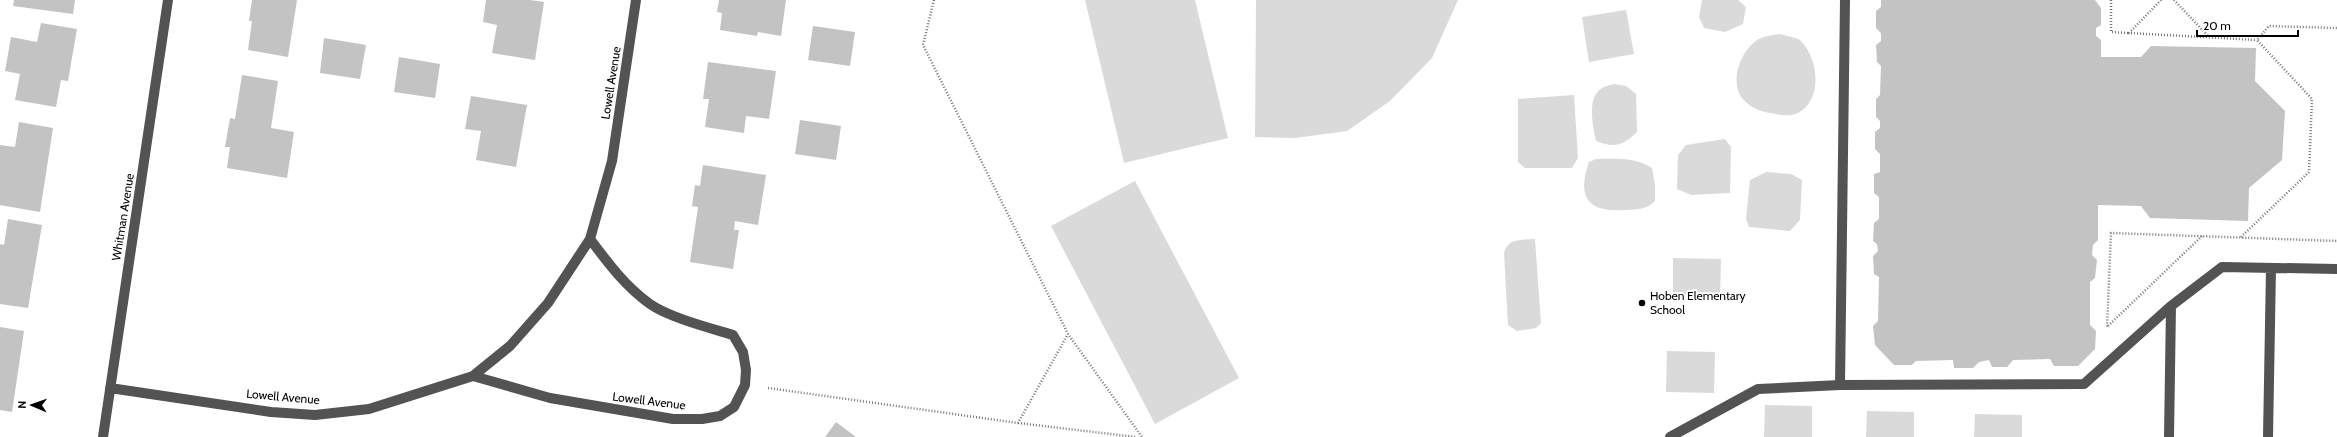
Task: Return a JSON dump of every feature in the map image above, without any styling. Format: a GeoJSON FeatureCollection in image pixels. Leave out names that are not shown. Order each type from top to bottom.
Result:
{"type":"FeatureCollection","features":[{"type":"Feature","properties":{"kind":"street","name":"Whitman Avenue"},"geometry":{"type":"LineString","coordinates":[[103,437],[168,0]]}},
{"type":"Feature","properties":{"kind":"street","name":"Lowell Avenue"},"geometry":{"type":"LineString","coordinates":[[110,388],[271,412],[315,415],[369,409],[473,376],[510,346],[548,303],[590,239],[612,161],[636,0]]}},
{"type":"Feature","properties":{"kind":"street"},"geometry":{"type":"LineString","coordinates":[[1840,385],[1845,0]]}},
{"type":"Feature","properties":{"kind":"street"},"geometry":{"type":"LineString","coordinates":[[590,239],[622,280],[651,305],[694,323],[733,335],[743,352],[746,370],[746,386]]}},
{"type":"Feature","properties":{"kind":"street"},"geometry":{"type":"LineString","coordinates":[[1670,437],[1758,389],[1840,385],[2084,384],[2171,306],[2222,267],[2337,269]]}},
{"type":"Feature","properties":{"kind":"street"},"geometry":{"type":"LineString","coordinates":[[2268,437],[2271,268]]}},
{"type":"Feature","properties":{"kind":"street"},"geometry":{"type":"LineString","coordinates":[[2169,437],[2171,306]]}},
{"type":"Feature","properties":{"kind":"street","name":"Lowell Avenue"},"geometry":{"type":"LineString","coordinates":[[473,376],[550,398],[673,419],[720,416],[734,407],[746,386]]}},
{"type":"Feature","properties":{"kind":"path"},"geometry":{"type":"LineString","coordinates":[[934,0],[923,45],[1068,334],[1142,437]]}},
{"type":"Feature","properties":{"kind":"path"},"geometry":{"type":"LineString","coordinates":[[2111,0],[2111,32],[2257,40],[2312,99],[2309,172],[2240,238]]}},
{"type":"Feature","properties":{"kind":"path"},"geometry":{"type":"LineString","coordinates":[[2129,33],[2161,0]]}},
{"type":"Feature","properties":{"kind":"path"},"geometry":{"type":"LineString","coordinates":[[2174,0],[2209,38]]}},
{"type":"Feature","properties":{"kind":"path"},"geometry":{"type":"LineString","coordinates":[[2257,40],[2269,26],[2337,28]]}},
{"type":"Feature","properties":{"kind":"path"},"geometry":{"type":"LineString","coordinates":[[2202,236],[2106,327],[2111,233],[2202,236],[2240,238],[2337,241]]}},
{"type":"Feature","properties":{"kind":"path"},"geometry":{"type":"LineString","coordinates":[[1018,423],[1068,334]]}},
{"type":"Feature","properties":{"kind":"path"},"geometry":{"type":"LineString","coordinates":[[746,386],[1018,423],[1136,437]]}},
{"type":"Feature","properties":{"kind":"shaded area"},"geometry":{"type":"Polygon","coordinates":[[[1085,0],[1195,0],[1228,138],[1124,163],[1085,0]]]}},
{"type":"Feature","properties":{"kind":"shaded area"},"geometry":{"type":"Polygon","coordinates":[[[1256,0],[1458,0],[1432,58],[1390,101],[1347,131],[1295,138],[1255,137],[1256,0]]]}},
{"type":"Feature","properties":{"kind":"shaded area"},"geometry":{"type":"Polygon","coordinates":[[[1702,0],[1738,0],[1746,7],[1743,24],[1725,32],[1704,28],[1699,17],[1702,0]]]}},
{"type":"Feature","properties":{"kind":"shaded area"},"geometry":{"type":"Polygon","coordinates":[[[1626,10],[1634,54],[1589,62],[1582,17],[1626,10]]]}},
{"type":"Feature","properties":{"kind":"shaded area"},"geometry":{"type":"Polygon","coordinates":[[[1780,34],[1800,40],[1806,47],[1811,57],[1816,78],[1812,98],[1806,107],[1798,113],[1792,115],[1781,115],[1759,110],[1745,101],[1738,91],[1737,74],[1742,58],[1747,50],[1759,39],[1766,36],[1780,34]]]}},
{"type":"Feature","properties":{"kind":"shaded area"},"geometry":{"type":"Polygon","coordinates":[[[1614,84],[1626,86],[1636,94],[1637,132],[1623,143],[1608,145],[1596,141],[1593,128],[1592,105],[1597,93],[1603,87],[1614,84]]]}},
{"type":"Feature","properties":{"kind":"shaded area"},"geometry":{"type":"Polygon","coordinates":[[[1574,95],[1578,158],[1572,168],[1525,168],[1518,162],[1518,99],[1574,95]]]}},
{"type":"Feature","properties":{"kind":"shaded area"},"geometry":{"type":"Polygon","coordinates":[[[1725,139],[1731,147],[1730,193],[1691,195],[1677,189],[1678,155],[1686,145],[1725,139]]]}},
{"type":"Feature","properties":{"kind":"shaded area"},"geometry":{"type":"Polygon","coordinates":[[[1596,159],[1632,160],[1652,168],[1655,185],[1655,201],[1645,208],[1634,209],[1613,210],[1595,206],[1589,201],[1585,194],[1584,185],[1589,162],[1596,159]]]}},
{"type":"Feature","properties":{"kind":"shaded area"},"geometry":{"type":"Polygon","coordinates":[[[1766,172],[1791,174],[1802,180],[1800,220],[1790,231],[1749,227],[1746,219],[1750,180],[1766,172]]]}},
{"type":"Feature","properties":{"kind":"shaded area"},"geometry":{"type":"Polygon","coordinates":[[[1135,181],[1239,378],[1155,424],[1051,226],[1135,181]]]}},
{"type":"Feature","properties":{"kind":"shaded area"},"geometry":{"type":"Polygon","coordinates":[[[1535,239],[1541,323],[1536,328],[1517,331],[1508,325],[1504,253],[1506,248],[1512,242],[1535,239]]]}},
{"type":"Feature","properties":{"kind":"shaded area"},"geometry":{"type":"Polygon","coordinates":[[[1673,258],[1721,259],[1720,299],[1673,298],[1673,258]]]}},
{"type":"Feature","properties":{"kind":"shaded area"},"geometry":{"type":"Polygon","coordinates":[[[1667,351],[1715,352],[1714,393],[1666,392],[1667,351]]]}},
{"type":"Feature","properties":{"kind":"shaded area"},"geometry":{"type":"Polygon","coordinates":[[[1765,405],[1812,406],[1812,437],[1764,437],[1765,405]]]}},
{"type":"Feature","properties":{"kind":"shaded area"},"geometry":{"type":"Polygon","coordinates":[[[1867,411],[1914,412],[1914,437],[1866,437],[1867,411]]]}},
{"type":"Feature","properties":{"kind":"shaded area"},"geometry":{"type":"Polygon","coordinates":[[[1975,414],[2022,415],[2022,437],[1974,437],[1975,414]]]}},
{"type":"Feature","properties":{"kind":"building"},"geometry":{"type":"Polygon","coordinates":[[[14,0],[75,0],[73,14],[13,6],[14,0]]]}},
{"type":"Feature","properties":{"kind":"building"},"geometry":{"type":"Polygon","coordinates":[[[252,0],[297,0],[288,57],[248,50],[252,21],[249,21],[252,0]]]}},
{"type":"Feature","properties":{"kind":"building"},"geometry":{"type":"Polygon","coordinates":[[[486,0],[530,0],[544,2],[535,60],[492,53],[497,25],[483,22],[486,0]]]}},
{"type":"Feature","properties":{"kind":"building"},"geometry":{"type":"Polygon","coordinates":[[[719,0],[786,0],[781,36],[758,32],[757,36],[720,30],[722,13],[717,12],[719,0]]]}},
{"type":"Feature","properties":{"kind":"building"},"geometry":{"type":"Polygon","coordinates":[[[1881,0],[2095,0],[2101,8],[2101,25],[2096,28],[2096,36],[2101,40],[2101,57],[2141,57],[2151,46],[2256,48],[2255,81],[2285,111],[2282,160],[2249,188],[2248,221],[2150,218],[2141,206],[2098,205],[2098,240],[2093,245],[2092,255],[2097,260],[2095,278],[2090,282],[2090,325],[2096,331],[2095,349],[2078,366],[2054,366],[2050,359],[2013,360],[2007,367],[1992,367],[1989,360],[1979,362],[1973,368],[1954,368],[1953,360],[1916,361],[1912,365],[1894,365],[1875,345],[1873,326],[1878,321],[1879,277],[1874,274],[1873,256],[1878,251],[1877,244],[1873,241],[1874,223],[1879,219],[1879,197],[1874,193],[1874,174],[1880,172],[1880,154],[1875,149],[1875,132],[1880,128],[1880,121],[1876,117],[1876,99],[1880,95],[1881,66],[1877,62],[1876,45],[1881,41],[1881,33],[1876,28],[1876,11],[1881,7],[1881,0]]]}},
{"type":"Feature","properties":{"kind":"building"},"geometry":{"type":"Polygon","coordinates":[[[41,23],[77,29],[68,81],[61,80],[56,107],[15,100],[20,74],[5,71],[11,37],[37,42],[41,23]]]}},
{"type":"Feature","properties":{"kind":"building"},"geometry":{"type":"Polygon","coordinates":[[[813,26],[855,32],[850,66],[808,60],[813,26]]]}},
{"type":"Feature","properties":{"kind":"building"},"geometry":{"type":"Polygon","coordinates":[[[324,38],[366,45],[360,79],[320,73],[324,38]]]}},
{"type":"Feature","properties":{"kind":"building"},"geometry":{"type":"Polygon","coordinates":[[[399,57],[440,64],[435,98],[394,92],[399,57]]]}},
{"type":"Feature","properties":{"kind":"building"},"geometry":{"type":"Polygon","coordinates":[[[708,62],[776,71],[769,119],[746,116],[744,133],[705,127],[709,99],[703,99],[708,62]]]}},
{"type":"Feature","properties":{"kind":"building"},"geometry":{"type":"Polygon","coordinates":[[[242,75],[278,81],[271,128],[294,132],[287,178],[227,168],[230,147],[225,147],[230,118],[235,119],[242,75]]]}},
{"type":"Feature","properties":{"kind":"building"},"geometry":{"type":"Polygon","coordinates":[[[471,96],[527,105],[516,167],[476,160],[481,131],[465,129],[471,96]]]}},
{"type":"Feature","properties":{"kind":"building"},"geometry":{"type":"Polygon","coordinates":[[[800,120],[841,126],[836,160],[795,154],[800,120]]]}},
{"type":"Feature","properties":{"kind":"building"},"geometry":{"type":"Polygon","coordinates":[[[19,122],[53,128],[40,212],[0,205],[0,145],[15,147],[19,122]]]}},
{"type":"Feature","properties":{"kind":"building"},"geometry":{"type":"Polygon","coordinates":[[[703,165],[766,175],[758,225],[735,221],[734,230],[739,230],[733,269],[690,262],[698,207],[692,206],[695,185],[700,186],[703,165]]]}},
{"type":"Feature","properties":{"kind":"building"},"geometry":{"type":"Polygon","coordinates":[[[8,219],[42,225],[28,308],[0,304],[0,244],[4,245],[8,219]]]}},
{"type":"Feature","properties":{"kind":"building"},"geometry":{"type":"Polygon","coordinates":[[[0,327],[24,331],[12,412],[0,410],[0,327]]]}},
{"type":"Feature","properties":{"kind":"building"},"geometry":{"type":"Polygon","coordinates":[[[836,422],[856,437],[825,437],[836,422]]]}},
{"type":"Feature","properties":{"kind":"place","name":"Hoben Elementary School"},"geometry":{"type":"Point","coordinates":[1642,303]}}]}
